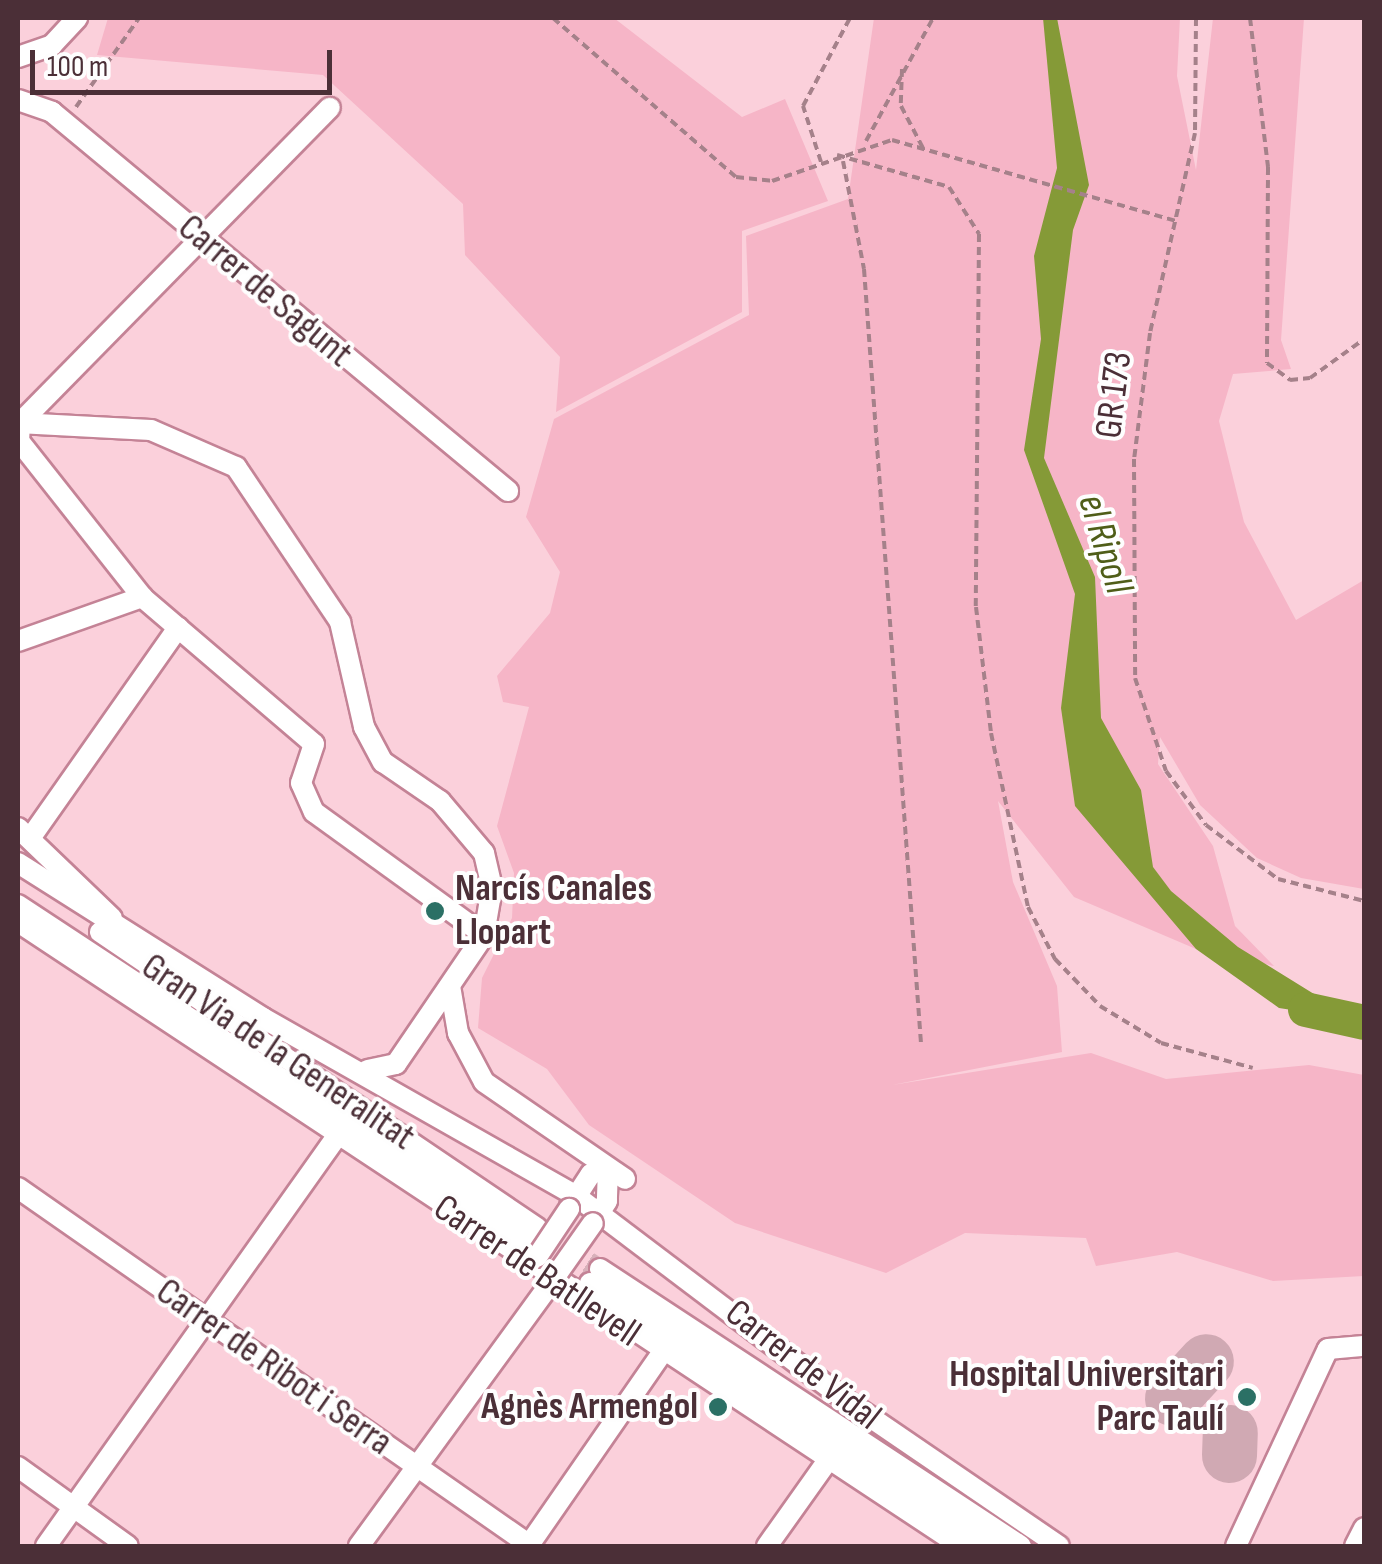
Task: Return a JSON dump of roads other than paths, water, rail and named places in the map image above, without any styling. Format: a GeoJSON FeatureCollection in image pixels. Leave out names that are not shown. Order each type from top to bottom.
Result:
{"type":"FeatureCollection","features":[{"type":"Feature","properties":{"kind":"street"},"geometry":{"type":"LineString","coordinates":[[18,57],[52,46],[77,18]]}},
{"type":"Feature","properties":{"kind":"street","name":"Carrer de Sagunt"},"geometry":{"type":"LineString","coordinates":[[18,100],[68,125],[508,492]]}},
{"type":"Feature","properties":{"kind":"street"},"geometry":{"type":"LineString","coordinates":[[330,108],[18,422],[19,441],[142,598],[314,744],[301,783],[314,812],[484,935]]}},
{"type":"Feature","properties":{"kind":"street"},"geometry":{"type":"LineString","coordinates":[[18,422],[152,430],[236,467],[340,622],[364,727],[383,762],[471,830],[490,869],[484,935],[392,1068],[368,1070]]}},
{"type":"Feature","properties":{"kind":"street"},"geometry":{"type":"LineString","coordinates":[[18,642],[142,598]]}},
{"type":"Feature","properties":{"kind":"street"},"geometry":{"type":"LineString","coordinates":[[123,931],[24,832],[178,628]]}},
{"type":"Feature","properties":{"kind":"street"},"geometry":{"type":"LineString","coordinates":[[18,863],[123,931]]}},
{"type":"Feature","properties":{"kind":"street","name":"Gran Via de la Generalitat"},"geometry":{"type":"LineString","coordinates":[[18,879],[531,1247]]}},
{"type":"Feature","properties":{"kind":"street","name":"Gran Via de la Generalitat"},"geometry":{"type":"LineString","coordinates":[[18,905],[531,1247]]}},
{"type":"Feature","properties":{"kind":"street","name":"Carrer de Batllevell"},"geometry":{"type":"LineString","coordinates":[[18,922],[337,1136],[531,1247],[554,1278],[826,1464],[961,1546]]}},
{"type":"Feature","properties":{"kind":"street","name":"Carrer de Vidal"},"geometry":{"type":"LineString","coordinates":[[123,931],[368,1070],[550,1180],[573,1202],[854,1406],[1059,1546]]}},
{"type":"Feature","properties":{"kind":"street"},"geometry":{"type":"LineString","coordinates":[[450,986],[458,1032],[484,1082],[617,1174]]}},
{"type":"Feature","properties":{"kind":"street"},"geometry":{"type":"LineString","coordinates":[[46,1546],[337,1136]]}},
{"type":"Feature","properties":{"kind":"street"},"geometry":{"type":"LineString","coordinates":[[531,1247],[573,1202],[617,1174]]}},
{"type":"Feature","properties":{"kind":"street"},"geometry":{"type":"LineString","coordinates":[[359,1546],[596,1218],[617,1174]]}},
{"type":"Feature","properties":{"kind":"street","name":"Carrer de Ribot i Serra"},"geometry":{"type":"LineString","coordinates":[[18,1188],[530,1546]]}},
{"type":"Feature","properties":{"kind":"street"},"geometry":{"type":"LineString","coordinates":[[990,1546],[595,1276],[1021,1546]]}},
{"type":"Feature","properties":{"kind":"street"},"geometry":{"type":"LineString","coordinates":[[1236,1546],[1328,1349],[1364,1346]]}},
{"type":"Feature","properties":{"kind":"street"},"geometry":{"type":"LineString","coordinates":[[530,1546],[662,1353]]}},
{"type":"Feature","properties":{"kind":"street"},"geometry":{"type":"LineString","coordinates":[[767,1546],[826,1464]]}},
{"type":"Feature","properties":{"kind":"street"},"geometry":{"type":"LineString","coordinates":[[18,1467],[128,1546]]}},
{"type":"Feature","properties":{"kind":"street"},"geometry":{"type":"LineString","coordinates":[[1355,1546],[1364,1528]]}},
{"type":"Feature","properties":{"kind":"waterway","name":"el Ripoll"},"geometry":{"type":"LineString","coordinates":[[1305,1009],[1364,1022]]}},
{"type":"Feature","properties":{"kind":"tunnel"},"geometry":{"type":"LineString","coordinates":[[538,1229],[600,1269]]}},
{"type":"Feature","properties":{"kind":"tunnel"},"geometry":{"type":"LineString","coordinates":[[530,1242],[590,1283]]}},
{"type":"Feature","properties":{"kind":"place","name":"Narcís Canales Llopart"},"geometry":{"type":"Point","coordinates":[435,911]}},
{"type":"Feature","properties":{"kind":"place","name":"Hospital Universitari Parc Taulí"},"geometry":{"type":"Point","coordinates":[1247,1397]}},
{"type":"Feature","properties":{"kind":"place","name":"Agnès Armengol"},"geometry":{"type":"Point","coordinates":[718,1407]}}]}
